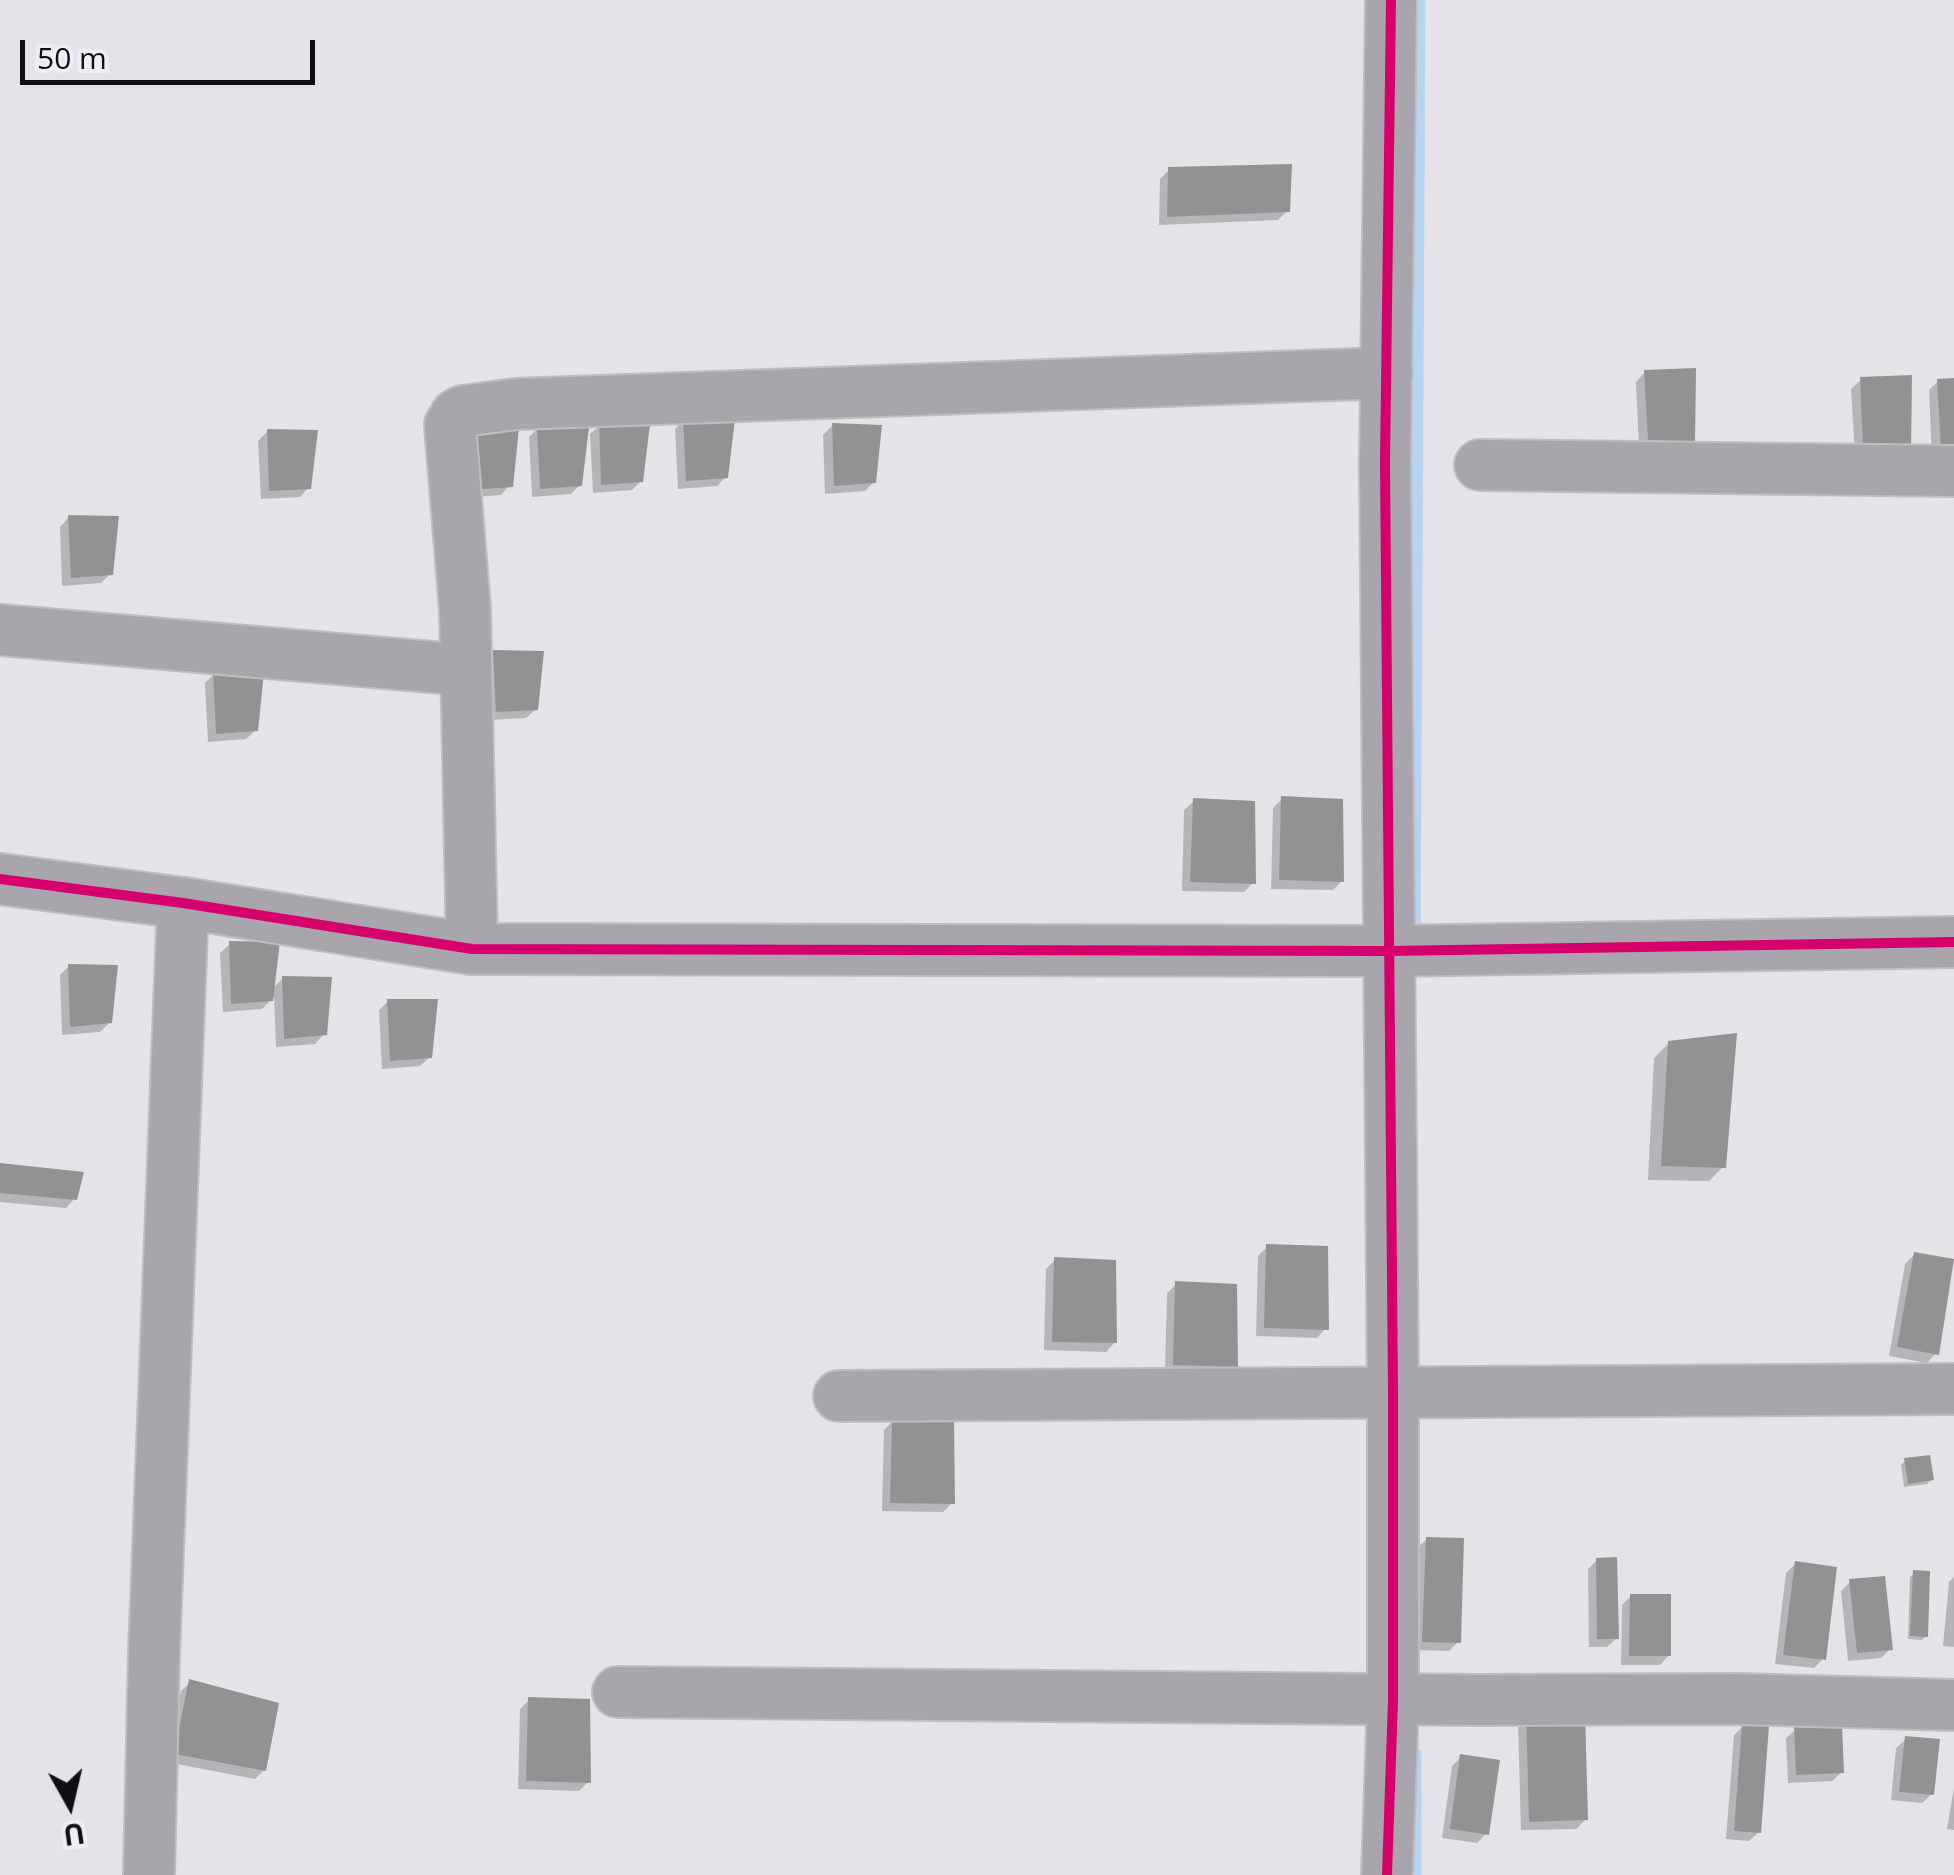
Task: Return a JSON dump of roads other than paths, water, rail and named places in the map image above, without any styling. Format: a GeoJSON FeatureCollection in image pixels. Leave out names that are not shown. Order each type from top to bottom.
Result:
{"type":"FeatureCollection","features":[{"type":"Feature","properties":{"kind":"street"},"geometry":{"type":"LineString","coordinates":[[1387,1875],[1393,1700],[1387,373],[1391,0]]}},
{"type":"Feature","properties":{"kind":"street"},"geometry":{"type":"LineString","coordinates":[[472,949],[465,609],[450,425],[463,411],[516,404],[1387,373]]}},
{"type":"Feature","properties":{"kind":"street"},"geometry":{"type":"LineString","coordinates":[[1480,465],[1954,471]]}},
{"type":"Feature","properties":{"kind":"street"},"geometry":{"type":"LineString","coordinates":[[0,630],[466,670]]}},
{"type":"Feature","properties":{"kind":"street"},"geometry":{"type":"LineString","coordinates":[[0,879],[472,949],[1389,951],[1954,942]]}},
{"type":"Feature","properties":{"kind":"street"},"geometry":{"type":"LineString","coordinates":[[149,1875],[154,1653],[156,900]]}},
{"type":"Feature","properties":{"kind":"street"},"geometry":{"type":"LineString","coordinates":[[839,1396],[1954,1389]]}},
{"type":"Feature","properties":{"kind":"street"},"geometry":{"type":"LineString","coordinates":[[618,1692],[1393,1700],[1737,1699],[1954,1705]]}},
{"type":"Feature","properties":{"kind":"waterway"},"geometry":{"type":"LineString","coordinates":[[1415,941],[1420,0]]}},
{"type":"Feature","properties":{"kind":"waterway"},"geometry":{"type":"LineString","coordinates":[[1416,1754],[1416,1875]]}}]}
